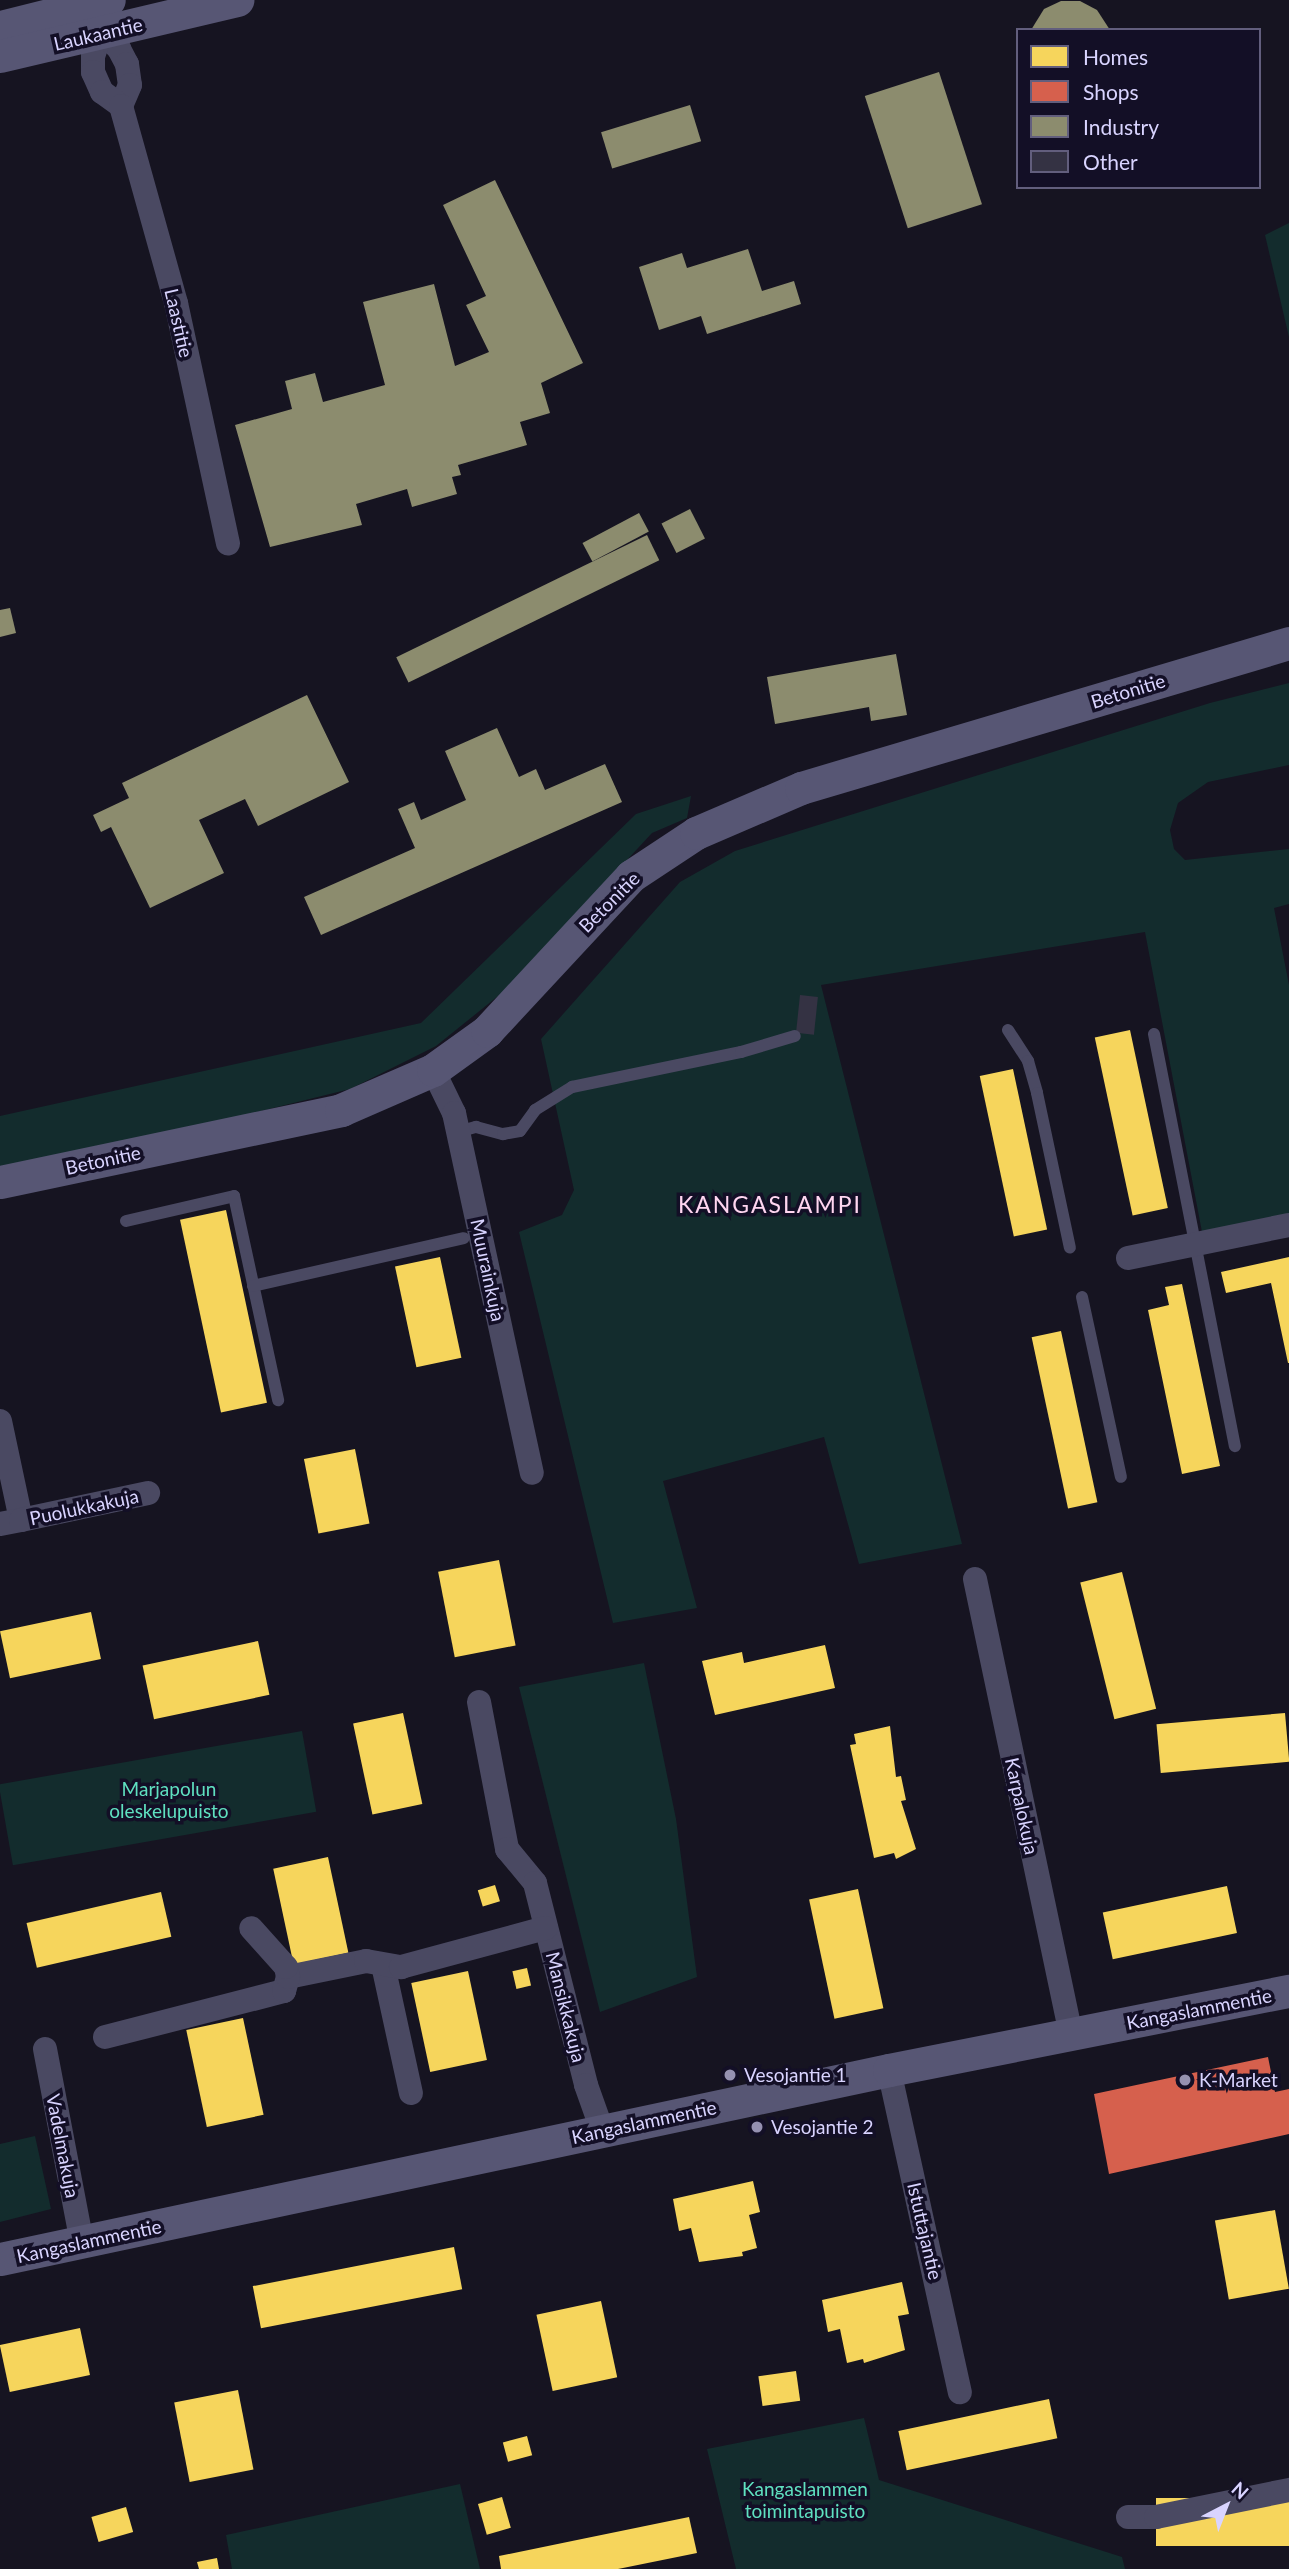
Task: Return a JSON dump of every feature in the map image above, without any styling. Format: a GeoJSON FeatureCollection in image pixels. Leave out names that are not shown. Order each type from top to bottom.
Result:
{"type":"FeatureCollection","features":[{"type":"Feature","properties":{"kind":"street","name":"Laukaantie"},"geometry":{"type":"LineString","coordinates":[[0,27],[101,12],[236,0]]}},
{"type":"Feature","properties":{"kind":"street","name":"Laukaantie"},"geometry":{"type":"LineString","coordinates":[[0,57],[101,12]]}},
{"type":"Feature","properties":{"kind":"street","name":"Laastitie"},"geometry":{"type":"LineString","coordinates":[[101,12],[93,56],[93,72],[103,92],[121,106],[176,303],[228,543]]}},
{"type":"Feature","properties":{"kind":"street","name":"Laastitie"},"geometry":{"type":"LineString","coordinates":[[101,12],[127,64],[130,85],[121,106]]}},
{"type":"Feature","properties":{"kind":"street","name":"Betonitie"},"geometry":{"type":"LineString","coordinates":[[0,1182],[341,1110],[433,1070],[487,1031],[631,876],[696,833],[802,788],[1289,643]]}},
{"type":"Feature","properties":{"kind":"street","name":"Muurainkuja"},"geometry":{"type":"LineString","coordinates":[[433,1070],[458,1132],[532,1473]]}},
{"type":"Feature","properties":{"kind":"street"},"geometry":{"type":"LineString","coordinates":[[1128,1258],[1289,1225]]}},
{"type":"Feature","properties":{"kind":"street","name":"Puolukkakuja"},"geometry":{"type":"LineString","coordinates":[[0,1421],[10,1522],[148,1493]]}},
{"type":"Feature","properties":{"kind":"street","name":"Karpalokuja"},"geometry":{"type":"LineString","coordinates":[[975,1579],[1071,2033]]}},
{"type":"Feature","properties":{"kind":"street","name":"Mansikkakuja"},"geometry":{"type":"LineString","coordinates":[[479,1702],[507,1849],[535,1883],[586,2085],[602,2130]]}},
{"type":"Feature","properties":{"kind":"street"},"geometry":{"type":"LineString","coordinates":[[105,2037],[275,1996],[284,1990],[288,1977],[286,1966],[251,1928]]}},
{"type":"Feature","properties":{"kind":"street"},"geometry":{"type":"LineString","coordinates":[[288,1977],[366,1961],[401,1967],[546,1928]]}},
{"type":"Feature","properties":{"kind":"street"},"geometry":{"type":"LineString","coordinates":[[383,1965],[411,2093]]}},
{"type":"Feature","properties":{"kind":"street","name":"Kangaslammentie"},"geometry":{"type":"LineString","coordinates":[[0,2259],[889,2070],[1289,1992]]}},
{"type":"Feature","properties":{"kind":"street","name":"Vadelmakuja"},"geometry":{"type":"LineString","coordinates":[[45,2049],[82,2243]]}},
{"type":"Feature","properties":{"kind":"street","name":"Istuttajantie"},"geometry":{"type":"LineString","coordinates":[[889,2070],[961,2392]]}},
{"type":"Feature","properties":{"kind":"street"},"geometry":{"type":"LineString","coordinates":[[1128,2517],[1156,2517],[1289,2490]]}},
{"type":"Feature","properties":{"kind":"lane"},"geometry":{"type":"LineString","coordinates":[[1008,1030],[1028,1062],[1037,1093],[1070,1248]]}},
{"type":"Feature","properties":{"kind":"lane"},"geometry":{"type":"LineString","coordinates":[[1154,1034],[1192,1244],[1235,1446]]}},
{"type":"Feature","properties":{"kind":"lane"},"geometry":{"type":"LineString","coordinates":[[458,1132],[476,1128],[503,1134],[520,1132],[544,1103],[572,1087],[741,1052],[795,1036]]}},
{"type":"Feature","properties":{"kind":"lane"},"geometry":{"type":"LineString","coordinates":[[127,1221],[234,1196],[278,1400]]}},
{"type":"Feature","properties":{"kind":"lane"},"geometry":{"type":"LineString","coordinates":[[253,1286],[464,1238]]}},
{"type":"Feature","properties":{"kind":"lane"},"geometry":{"type":"LineString","coordinates":[[1082,1297],[1121,1477]]}},
{"type":"Feature","properties":{"kind":"green space"},"geometry":{"type":"Polygon","coordinates":[[[1289,223],[1289,337],[1265,235],[1289,223]]]}},
{"type":"Feature","properties":{"kind":"green space"},"geometry":{"type":"Polygon","coordinates":[[[1289,683],[1289,765],[1208,782],[1178,803],[1170,830],[1174,849],[1185,860],[1289,849],[1289,904],[1274,908],[1289,985],[1289,1216],[1202,1232],[1145,932],[821,985],[962,1544],[859,1564],[824,1437],[663,1481],[697,1608],[613,1623],[519,1232],[562,1215],[574,1190],[541,1039],[680,882],[735,851],[1210,703],[1289,683]]]}},
{"type":"Feature","properties":{"kind":"green space"},"geometry":{"type":"Polygon","coordinates":[[[691,796],[687,818],[652,833],[508,988],[436,1046],[350,1089],[188,1129],[0,1167],[0,1116],[421,1023],[636,814],[691,796]]]}},
{"type":"Feature","properties":{"kind":"green space"},"geometry":{"type":"Polygon","coordinates":[[[644,1663],[676,1819],[697,1977],[600,2012],[519,1687],[644,1663]]]}},
{"type":"Feature","properties":{"kind":"green space","name":"Marjapolun oleskelupuisto"},"geometry":{"type":"Polygon","coordinates":[[[302,1731],[316,1812],[13,1865],[0,1784],[302,1731]]]}},
{"type":"Feature","properties":{"kind":"green space"},"geometry":{"type":"Polygon","coordinates":[[[35,2136],[51,2209],[0,2222],[0,2144],[35,2136]]]}},
{"type":"Feature","properties":{"kind":"green space","name":"Kangaslammen toimintapuisto"},"geometry":{"type":"Polygon","coordinates":[[[864,2418],[879,2480],[1122,2557],[1125,2569],[736,2569],[707,2449],[864,2418]]]}},
{"type":"Feature","properties":{"kind":"green space"},"geometry":{"type":"Polygon","coordinates":[[[460,2484],[480,2569],[232,2569],[226,2535],[460,2484]]]}},
{"type":"Feature","properties":{"kind":"building: Homes"},"geometry":{"type":"Polygon","coordinates":[[[1130,1030],[1168,1208],[1133,1216],[1095,1037],[1130,1030]]]}},
{"type":"Feature","properties":{"kind":"building: Homes"},"geometry":{"type":"Polygon","coordinates":[[[1013,1069],[1047,1229],[1014,1236],[980,1076],[1013,1069]]]}},
{"type":"Feature","properties":{"kind":"building: Homes"},"geometry":{"type":"Polygon","coordinates":[[[226,1210],[267,1403],[221,1412],[180,1220],[226,1210]]]}},
{"type":"Feature","properties":{"kind":"building: Homes"},"geometry":{"type":"Polygon","coordinates":[[[440,1257],[461,1358],[416,1367],[395,1267],[440,1257]]]}},
{"type":"Feature","properties":{"kind":"building: Homes"},"geometry":{"type":"Polygon","coordinates":[[[1289,1257],[1288,1363],[1271,1283],[1226,1293],[1221,1272],[1289,1257]]]}},
{"type":"Feature","properties":{"kind":"building: Homes"},"geometry":{"type":"Polygon","coordinates":[[[1182,1284],[1220,1466],[1182,1474],[1148,1310],[1169,1305],[1165,1287],[1182,1284]]]}},
{"type":"Feature","properties":{"kind":"building: Homes"},"geometry":{"type":"Polygon","coordinates":[[[1061,1331],[1097,1502],[1068,1508],[1032,1337],[1061,1331]]]}},
{"type":"Feature","properties":{"kind":"building: Homes"},"geometry":{"type":"Polygon","coordinates":[[[355,1449],[370,1524],[318,1534],[304,1459],[355,1449]]]}},
{"type":"Feature","properties":{"kind":"building: Homes"},"geometry":{"type":"Polygon","coordinates":[[[499,1560],[516,1645],[455,1657],[438,1572],[499,1560]]]}},
{"type":"Feature","properties":{"kind":"building: Homes"},"geometry":{"type":"Polygon","coordinates":[[[1122,1572],[1156,1709],[1114,1719],[1080,1582],[1122,1572]]]}},
{"type":"Feature","properties":{"kind":"building: Homes"},"geometry":{"type":"Polygon","coordinates":[[[91,1612],[101,1659],[10,1678],[0,1631],[91,1612]]]}},
{"type":"Feature","properties":{"kind":"building: Homes"},"geometry":{"type":"Polygon","coordinates":[[[258,1641],[269,1695],[154,1719],[143,1666],[258,1641]]]}},
{"type":"Feature","properties":{"kind":"building: Homes"},"geometry":{"type":"Polygon","coordinates":[[[825,1645],[835,1688],[715,1715],[702,1661],[742,1652],[744,1663],[825,1645]]]}},
{"type":"Feature","properties":{"kind":"building: Homes"},"geometry":{"type":"Polygon","coordinates":[[[403,1713],[422,1804],[372,1815],[353,1724],[403,1713]]]}},
{"type":"Feature","properties":{"kind":"building: Homes"},"geometry":{"type":"Polygon","coordinates":[[[1285,1713],[1289,1762],[1161,1773],[1156,1724],[1285,1713]]]}},
{"type":"Feature","properties":{"kind":"building: Homes"},"geometry":{"type":"Polygon","coordinates":[[[890,1726],[896,1777],[901,1776],[906,1800],[901,1801],[916,1849],[896,1859],[894,1853],[874,1858],[850,1745],[856,1744],[854,1734],[890,1726]]]}},
{"type":"Feature","properties":{"kind":"building: Homes"},"geometry":{"type":"Polygon","coordinates":[[[328,1857],[348,1953],[294,1965],[273,1869],[328,1857]]]}},
{"type":"Feature","properties":{"kind":"building: Homes"},"geometry":{"type":"Polygon","coordinates":[[[495,1885],[500,1901],[483,1907],[478,1890],[495,1885]]]}},
{"type":"Feature","properties":{"kind":"building: Homes"},"geometry":{"type":"Polygon","coordinates":[[[1227,1886],[1237,1933],[1113,1959],[1103,1912],[1227,1886]]]}},
{"type":"Feature","properties":{"kind":"building: Homes"},"geometry":{"type":"Polygon","coordinates":[[[858,1889],[883,2008],[834,2019],[809,1899],[858,1889]]]}},
{"type":"Feature","properties":{"kind":"building: Homes"},"geometry":{"type":"Polygon","coordinates":[[[161,1892],[171,1937],[37,1968],[27,1923],[161,1892]]]}},
{"type":"Feature","properties":{"kind":"building: Homes"},"geometry":{"type":"Polygon","coordinates":[[[527,1968],[531,1986],[516,1989],[512,1971],[527,1968]]]}},
{"type":"Feature","properties":{"kind":"building: Homes"},"geometry":{"type":"Polygon","coordinates":[[[468,1971],[487,2060],[430,2072],[411,1983],[468,1971]]]}},
{"type":"Feature","properties":{"kind":"building: Homes"},"geometry":{"type":"Polygon","coordinates":[[[243,2018],[264,2115],[207,2127],[186,2030],[243,2018]]]}},
{"type":"Feature","properties":{"kind":"building: Homes"},"geometry":{"type":"Polygon","coordinates":[[[753,2181],[760,2212],[749,2215],[757,2248],[742,2252],[743,2256],[699,2262],[691,2228],[679,2231],[673,2199],[753,2181]]]}},
{"type":"Feature","properties":{"kind":"building: Homes"},"geometry":{"type":"Polygon","coordinates":[[[1275,2210],[1289,2289],[1229,2299],[1215,2221],[1275,2210]]]}},
{"type":"Feature","properties":{"kind":"building: Homes"},"geometry":{"type":"Polygon","coordinates":[[[454,2247],[462,2289],[261,2328],[253,2286],[454,2247]]]}},
{"type":"Feature","properties":{"kind":"building: Homes"},"geometry":{"type":"Polygon","coordinates":[[[902,2282],[909,2314],[898,2316],[905,2350],[864,2363],[863,2359],[847,2363],[840,2329],[828,2332],[822,2300],[902,2282]]]}},
{"type":"Feature","properties":{"kind":"building: Homes"},"geometry":{"type":"Polygon","coordinates":[[[601,2301],[617,2377],[553,2391],[536,2315],[601,2301]]]}},
{"type":"Feature","properties":{"kind":"building: Homes"},"geometry":{"type":"Polygon","coordinates":[[[80,2328],[90,2375],[10,2392],[0,2345],[80,2328]]]}},
{"type":"Feature","properties":{"kind":"building: Homes"},"geometry":{"type":"Polygon","coordinates":[[[796,2371],[800,2401],[763,2406],[758,2376],[796,2371]]]}},
{"type":"Feature","properties":{"kind":"building: Homes"},"geometry":{"type":"Polygon","coordinates":[[[238,2390],[253,2470],[190,2482],[174,2402],[238,2390]]]}},
{"type":"Feature","properties":{"kind":"building: Homes"},"geometry":{"type":"Polygon","coordinates":[[[1049,2399],[1057,2438],[907,2470],[898,2431],[1049,2399]]]}},
{"type":"Feature","properties":{"kind":"building: Homes"},"geometry":{"type":"Polygon","coordinates":[[[527,2436],[532,2455],[508,2462],[503,2442],[527,2436]]]}},
{"type":"Feature","properties":{"kind":"building: Homes"},"geometry":{"type":"Polygon","coordinates":[[[502,2497],[511,2528],[487,2535],[478,2504],[502,2497]]]}},
{"type":"Feature","properties":{"kind":"building: Homes"},"geometry":{"type":"Polygon","coordinates":[[[1156,2498],[1289,2498],[1289,2546],[1156,2546],[1156,2498]]]}},
{"type":"Feature","properties":{"kind":"building: Homes"},"geometry":{"type":"Polygon","coordinates":[[[126,2507],[133,2532],[99,2542],[91,2517],[126,2507]]]}},
{"type":"Feature","properties":{"kind":"building: Homes"},"geometry":{"type":"Polygon","coordinates":[[[689,2517],[697,2553],[618,2569],[501,2569],[499,2556],[689,2517]]]}},
{"type":"Feature","properties":{"kind":"building: Homes"},"geometry":{"type":"Polygon","coordinates":[[[217,2558],[219,2569],[199,2569],[197,2562],[217,2558]]]}},
{"type":"Feature","properties":{"kind":"building: Shops"},"geometry":{"type":"Polygon","coordinates":[[[1268,2057],[1275,2092],[1289,2089],[1289,2134],[1109,2174],[1094,2094],[1268,2057]]]}},
{"type":"Feature","properties":{"kind":"building: Industry"},"geometry":{"type":"Polygon","coordinates":[[[1061,1],[1080,1],[1097,10],[1109,28],[1032,28],[1044,9],[1061,1]]]}},
{"type":"Feature","properties":{"kind":"building: Industry"},"geometry":{"type":"Polygon","coordinates":[[[939,72],[982,204],[908,228],[865,96],[939,72]]]}},
{"type":"Feature","properties":{"kind":"building: Industry"},"geometry":{"type":"Polygon","coordinates":[[[690,105],[701,141],[612,169],[601,132],[690,105]]]}},
{"type":"Feature","properties":{"kind":"building: Industry"},"geometry":{"type":"Polygon","coordinates":[[[495,180],[583,363],[541,383],[550,413],[520,422],[527,445],[458,465],[461,475],[452,477],[457,494],[412,507],[407,489],[356,504],[362,525],[270,547],[235,425],[292,409],[285,381],[315,373],[323,402],[385,385],[363,302],[434,284],[455,366],[489,352],[466,305],[486,296],[443,205],[495,180]]]}},
{"type":"Feature","properties":{"kind":"building: Industry"},"geometry":{"type":"Polygon","coordinates":[[[748,249],[762,291],[794,281],[801,304],[707,334],[701,316],[659,330],[639,267],[682,253],[687,268],[748,249]]]}},
{"type":"Feature","properties":{"kind":"building: Industry"},"geometry":{"type":"Polygon","coordinates":[[[690,509],[705,538],[676,553],[661,524],[690,509]]]}},
{"type":"Feature","properties":{"kind":"building: Industry"},"geometry":{"type":"Polygon","coordinates":[[[639,513],[649,532],[592,562],[582,543],[639,513]]]}},
{"type":"Feature","properties":{"kind":"building: Industry"},"geometry":{"type":"Polygon","coordinates":[[[647,535],[659,560],[409,682],[396,657],[647,535]]]}},
{"type":"Feature","properties":{"kind":"building: Industry"},"geometry":{"type":"Polygon","coordinates":[[[10,608],[16,633],[0,637],[0,610],[10,608]]]}},
{"type":"Feature","properties":{"kind":"building: Industry"},"geometry":{"type":"Polygon","coordinates":[[[896,654],[907,715],[871,721],[869,707],[775,724],[767,677],[896,654]]]}},
{"type":"Feature","properties":{"kind":"building: Industry"},"geometry":{"type":"Polygon","coordinates":[[[307,695],[349,782],[258,826],[245,799],[199,820],[224,873],[150,908],[111,827],[101,832],[93,815],[129,798],[122,783],[307,695]]]}},
{"type":"Feature","properties":{"kind":"building: Industry"},"geometry":{"type":"Polygon","coordinates":[[[497,728],[519,777],[536,769],[545,790],[605,764],[622,802],[321,935],[304,897],[415,848],[398,809],[414,802],[421,820],[466,800],[445,751],[497,728]]]}},
{"type":"Feature","properties":{"kind":"building: Other"},"geometry":{"type":"Polygon","coordinates":[[[800,995],[818,997],[814,1035],[796,1033],[800,995]]]}},
{"type":"Feature","properties":{"kind":"place","name":"Vesojantie 1"},"geometry":{"type":"Point","coordinates":[730,2075]}},
{"type":"Feature","properties":{"kind":"place","name":"K-Market"},"geometry":{"type":"Point","coordinates":[1185,2080]}},
{"type":"Feature","properties":{"kind":"place","name":"Vesojantie 2"},"geometry":{"type":"Point","coordinates":[757,2127]}},
{"type":"Feature","properties":{"kind":"district","name":"KANGASLAMPI"},"geometry":{"type":"Point","coordinates":[770,1204]}}]}
